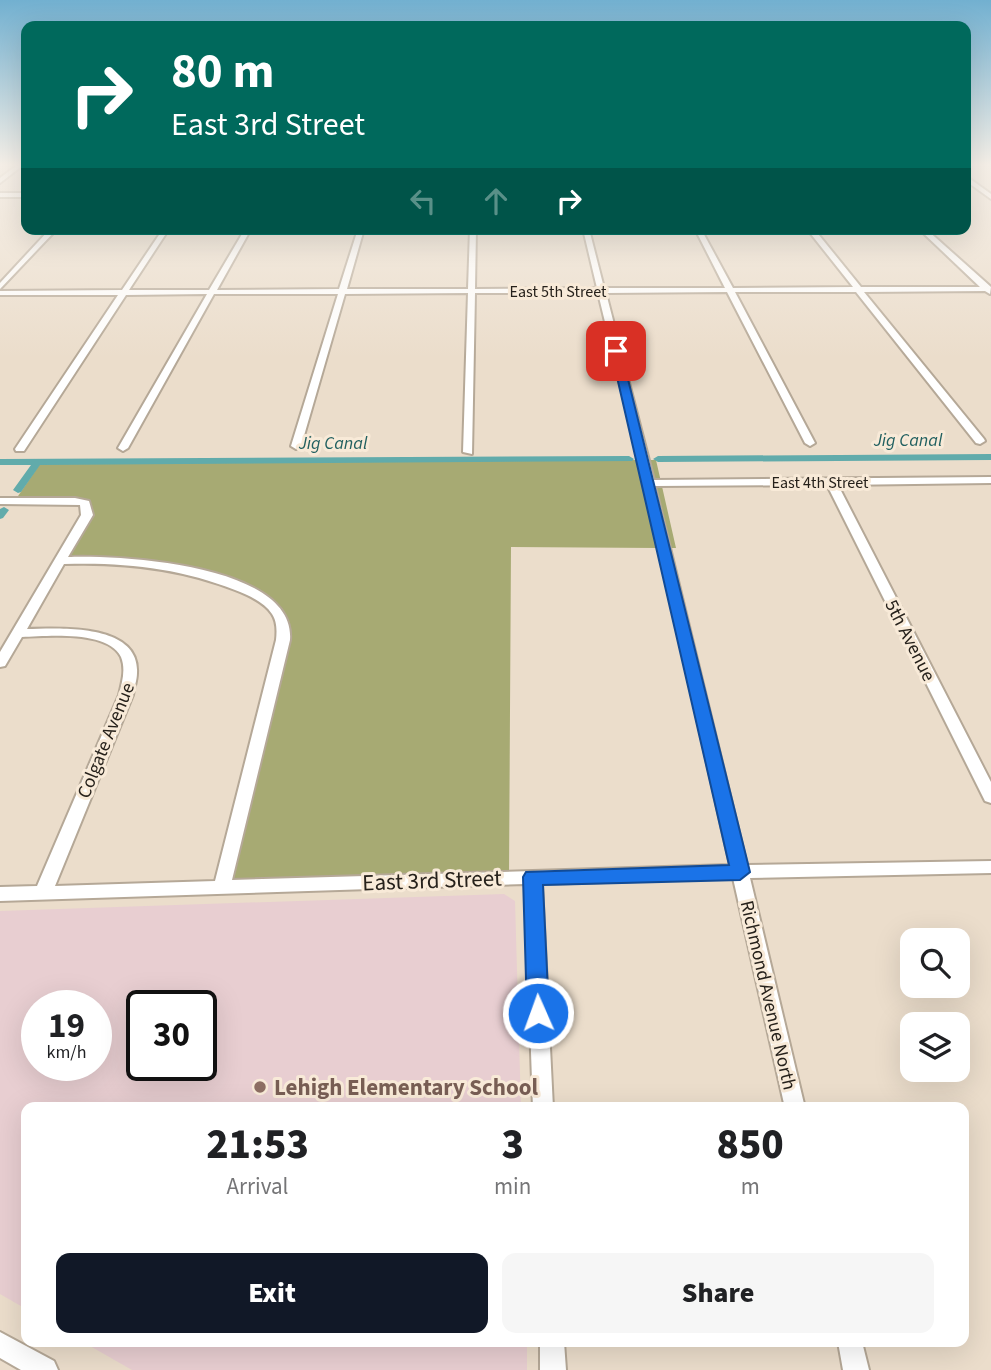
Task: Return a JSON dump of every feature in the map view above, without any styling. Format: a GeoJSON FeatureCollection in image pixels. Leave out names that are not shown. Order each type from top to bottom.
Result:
{"type":"FeatureCollection","features":[{"type":"Feature","properties":{"kind":"street"},"geometry":{"type":"LineString","coordinates":[[0,287],[48,235]]}},
{"type":"Feature","properties":{"kind":"street"},"geometry":{"type":"LineString","coordinates":[[20,449],[162,235]]}},
{"type":"Feature","properties":{"kind":"street"},"geometry":{"type":"LineString","coordinates":[[123,448],[245,235]]}},
{"type":"Feature","properties":{"kind":"street"},"geometry":{"type":"LineString","coordinates":[[296,446],[359,235]]}},
{"type":"Feature","properties":{"kind":"street"},"geometry":{"type":"LineString","coordinates":[[468,452],[473,235]]}},
{"type":"Feature","properties":{"kind":"street","name":"Richmond Avenue North"},"geometry":{"type":"LineString","coordinates":[[587,235],[649,483],[794,1102]]}},
{"type":"Feature","properties":{"kind":"street"},"geometry":{"type":"LineString","coordinates":[[701,235],[810,443]]}},
{"type":"Feature","properties":{"kind":"street"},"geometry":{"type":"LineString","coordinates":[[815,235],[980,441]]}},
{"type":"Feature","properties":{"kind":"street"},"geometry":{"type":"LineString","coordinates":[[929,235],[990,291]]}},
{"type":"Feature","properties":{"kind":"street","name":"East 5th Street"},"geometry":{"type":"LineString","coordinates":[[0,293],[990,291]]}},
{"type":"Feature","properties":{"kind":"street","name":"East 4th Street"},"geometry":{"type":"LineString","coordinates":[[649,483],[991,480]]}},
{"type":"Feature","properties":{"kind":"street","name":"5th Avenue"},"geometry":{"type":"LineString","coordinates":[[831,482],[991,797]]}},
{"type":"Feature","properties":{"kind":"street"},"geometry":{"type":"LineString","coordinates":[[0,501],[85,503],[87,515],[0,663]]}},
{"type":"Feature","properties":{"kind":"street"},"geometry":{"type":"LineString","coordinates":[[60,561],[153,564],[191,572],[232,586],[271,605],[279,613],[284,632],[222,887]]}},
{"type":"Feature","properties":{"kind":"street","name":"Colgate Avenue"},"geometry":{"type":"LineString","coordinates":[[18,633],[74,633],[108,639],[124,650],[133,669],[126,695],[43,893]]}},
{"type":"Feature","properties":{"kind":"street","name":"East 3rd Street"},"geometry":{"type":"LineString","coordinates":[[0,894],[533,877],[991,867]]}},
{"type":"Feature","properties":{"kind":"street"},"geometry":{"type":"LineString","coordinates":[[533,877],[543,1102]]}},
{"type":"Feature","properties":{"kind":"street"},"geometry":{"type":"LineString","coordinates":[[0,1344],[45,1370]]}},
{"type":"Feature","properties":{"kind":"street"},"geometry":{"type":"LineString","coordinates":[[552,1347],[553,1370]]}},
{"type":"Feature","properties":{"kind":"street"},"geometry":{"type":"LineString","coordinates":[[851,1347],[856,1370]]}},
{"type":"Feature","properties":{"kind":"shaded area","name":"Lehigh Elementary School"},"geometry":{"type":"Polygon","coordinates":[[[504,894],[515,901],[521,1102],[21,1102],[21,1306],[0,1294],[0,911],[504,894]]]}},
{"type":"Feature","properties":{"kind":"shaded area"},"geometry":{"type":"Polygon","coordinates":[[[92,1347],[527,1347],[527,1370],[132,1370],[92,1347]]]}},
{"type":"Feature","properties":{"kind":"green space"},"geometry":{"type":"Polygon","coordinates":[[[639,460],[659,548],[511,547],[509,877],[229,886],[288,643],[288,619],[273,600],[185,567],[67,558],[90,503],[73,499],[16,499],[42,461],[639,460]]]}},
{"type":"Feature","properties":{"kind":"green space"},"geometry":{"type":"Polygon","coordinates":[[[648,460],[656,460],[676,548],[669,548],[648,460]]]}},
{"type":"Feature","properties":{"kind":"waterway","name":"Jig Canal"},"geometry":{"type":"LineString","coordinates":[[658,459],[991,457]]}},
{"type":"Feature","properties":{"kind":"waterway","name":"Jig Canal"},"geometry":{"type":"LineString","coordinates":[[37,462],[629,459]]}},
{"type":"Feature","properties":{"kind":"waterway","name":"Jig Canal"},"geometry":{"type":"LineString","coordinates":[[0,462],[37,462]]}},
{"type":"Feature","properties":{"kind":"waterway","name":"Jig Canal"},"geometry":{"type":"LineString","coordinates":[[18,490],[37,462]]}},
{"type":"Feature","properties":{"kind":"waterway","name":"Jig Canal"},"geometry":{"type":"LineString","coordinates":[[0,516],[4,510]]}},
{"type":"Feature","properties":{"kind":"place","name":"Lehigh Elementary School"},"geometry":{"type":"Point","coordinates":[260,1087]}},
{"type":"Feature","properties":{"kind":"route"},"geometry":{"type":"LineString","coordinates":[[538,1013],[533,877],[740,872],[616,351]]}}]}
